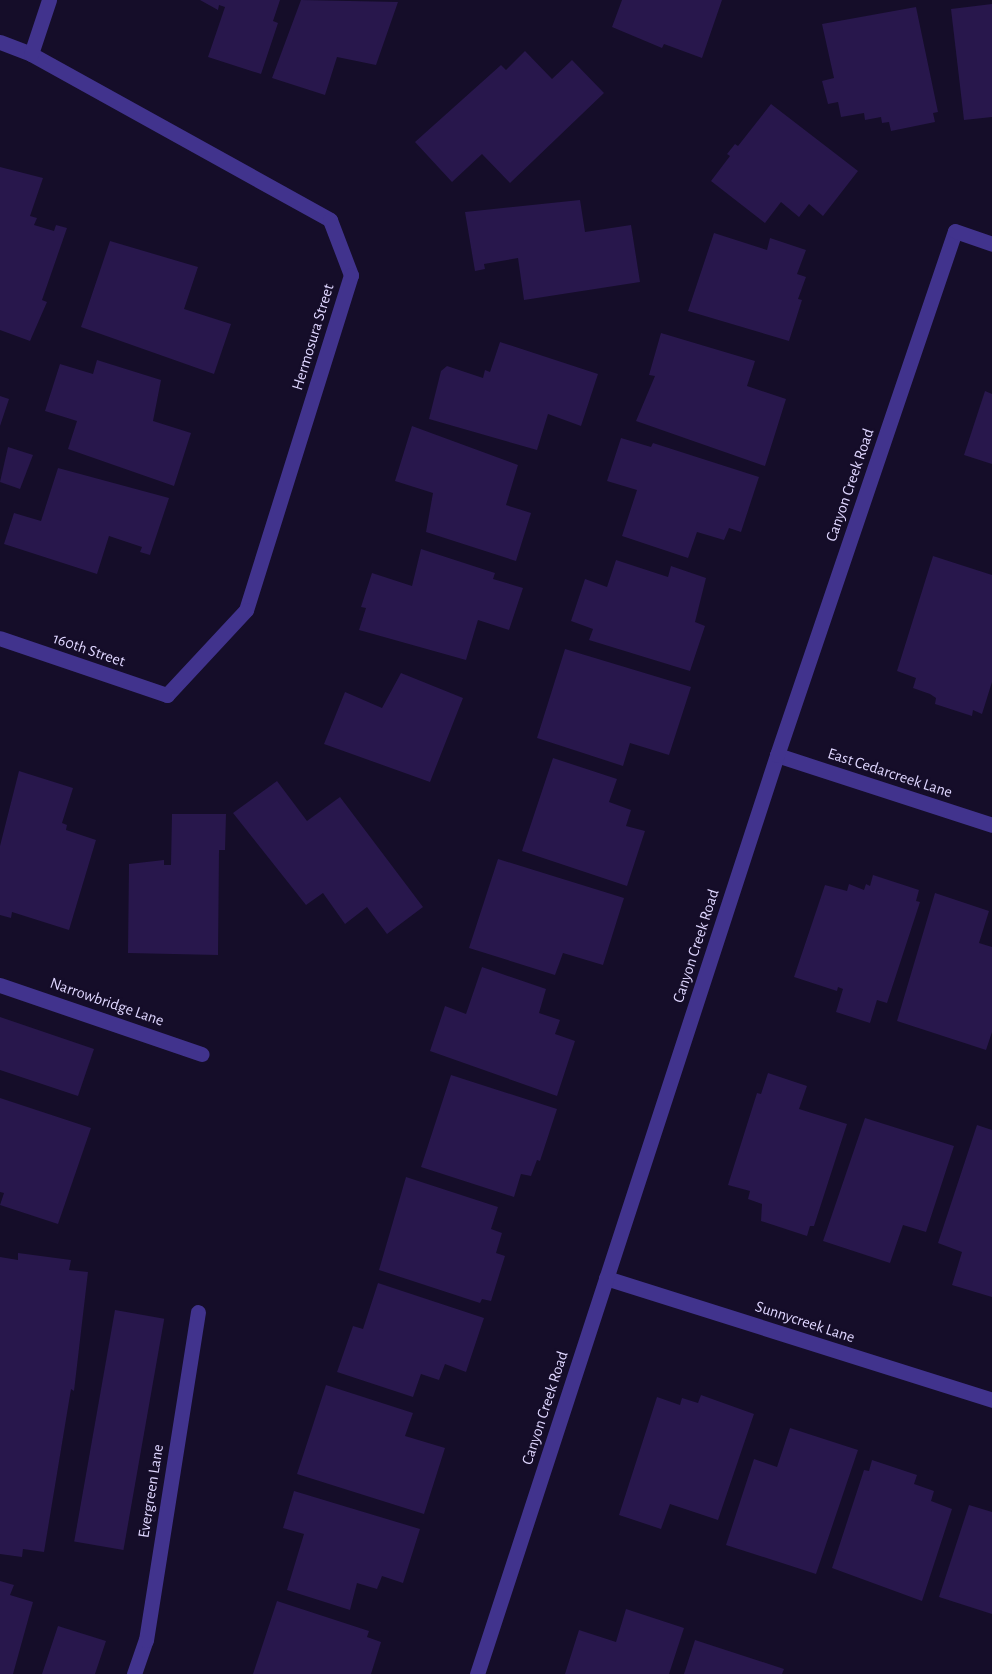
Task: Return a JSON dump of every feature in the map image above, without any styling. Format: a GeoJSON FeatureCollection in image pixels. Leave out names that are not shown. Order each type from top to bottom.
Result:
{"type":"FeatureCollection","features":[{"type":"Feature","properties":{"kind":"street"},"geometry":{"type":"LineString","coordinates":[[31,54],[49,0]]}},
{"type":"Feature","properties":{"kind":"street","name":"Hermosura Street"},"geometry":{"type":"LineString","coordinates":[[0,42],[31,54],[330,220],[351,275],[246,610],[167,695]]}},
{"type":"Feature","properties":{"kind":"street","name":"Canyon Creek Road"},"geometry":{"type":"LineString","coordinates":[[477,1674],[777,755],[955,231],[992,244]]}},
{"type":"Feature","properties":{"kind":"street","name":"160th Street"},"geometry":{"type":"LineString","coordinates":[[0,638],[167,695]]}},
{"type":"Feature","properties":{"kind":"street","name":"East Cedarcreek Lane"},"geometry":{"type":"LineString","coordinates":[[777,755],[992,825]]}},
{"type":"Feature","properties":{"kind":"street","name":"Narrowbridge Lane"},"geometry":{"type":"LineString","coordinates":[[0,985],[202,1054]]}},
{"type":"Feature","properties":{"kind":"street","name":"Sunnycreek Lane"},"geometry":{"type":"LineString","coordinates":[[606,1278],[992,1400]]}},
{"type":"Feature","properties":{"kind":"street","name":"Evergreen Lane"},"geometry":{"type":"LineString","coordinates":[[135,1674],[146,1640],[198,1312]]}},
{"type":"Feature","properties":{"kind":"building"},"geometry":{"type":"Polygon","coordinates":[[[200,0],[280,0],[273,21],[278,23],[261,74],[208,57],[225,7],[219,5],[218,10],[200,0]]]}},
{"type":"Feature","properties":{"kind":"building"},"geometry":{"type":"Polygon","coordinates":[[[301,0],[398,2],[376,65],[337,57],[325,95],[272,78],[301,0]]]}},
{"type":"Feature","properties":{"kind":"building"},"geometry":{"type":"Polygon","coordinates":[[[622,0],[722,0],[702,58],[664,44],[662,48],[612,27],[622,0]]]}},
{"type":"Feature","properties":{"kind":"building"},"geometry":{"type":"Polygon","coordinates":[[[992,4],[992,117],[964,120],[951,9],[992,4]]]}},
{"type":"Feature","properties":{"kind":"building"},"geometry":{"type":"Polygon","coordinates":[[[916,7],[938,112],[933,113],[935,122],[891,131],[889,122],[882,123],[881,117],[865,120],[864,113],[841,117],[838,102],[828,104],[822,81],[834,78],[822,24],[916,7]]]}},
{"type":"Feature","properties":{"kind":"building"},"geometry":{"type":"Polygon","coordinates":[[[525,51],[552,79],[572,60],[604,93],[510,183],[482,154],[452,182],[415,142],[501,65],[506,70],[525,51]]]}},
{"type":"Feature","properties":{"kind":"building"},"geometry":{"type":"Polygon","coordinates":[[[771,104],[858,171],[823,216],[809,204],[799,217],[781,202],[765,223],[711,181],[730,156],[727,154],[735,144],[738,146],[771,104]]]}},
{"type":"Feature","properties":{"kind":"building"},"geometry":{"type":"Polygon","coordinates":[[[0,167],[43,178],[30,216],[37,218],[34,225],[54,231],[56,225],[67,228],[42,300],[47,302],[30,341],[0,330],[0,167]]]}},
{"type":"Feature","properties":{"kind":"building"},"geometry":{"type":"Polygon","coordinates":[[[580,200],[585,232],[631,225],[640,282],[524,300],[518,258],[484,264],[485,269],[475,271],[465,212],[580,200]]]}},
{"type":"Feature","properties":{"kind":"building"},"geometry":{"type":"Polygon","coordinates":[[[714,233],[767,250],[770,238],[806,250],[797,274],[806,277],[798,299],[802,300],[789,341],[688,311],[714,233]]]}},
{"type":"Feature","properties":{"kind":"building"},"geometry":{"type":"Polygon","coordinates":[[[110,241],[198,267],[184,309],[231,324],[214,374],[81,327],[110,241]]]}},
{"type":"Feature","properties":{"kind":"building"},"geometry":{"type":"Polygon","coordinates":[[[661,333],[755,361],[747,386],[786,399],[765,466],[636,421],[655,376],[649,375],[661,333]]]}},
{"type":"Feature","properties":{"kind":"building"},"geometry":{"type":"Polygon","coordinates":[[[500,342],[598,374],[581,426],[548,414],[537,450],[429,419],[441,371],[447,366],[483,378],[485,370],[490,372],[500,342]]]}},
{"type":"Feature","properties":{"kind":"building"},"geometry":{"type":"Polygon","coordinates":[[[97,360],[161,380],[153,421],[191,433],[174,486],[68,449],[77,421],[45,411],[60,364],[93,374],[97,360]]]}},
{"type":"Feature","properties":{"kind":"building"},"geometry":{"type":"Polygon","coordinates":[[[985,391],[992,394],[992,464],[964,455],[985,391]]]}},
{"type":"Feature","properties":{"kind":"building"},"geometry":{"type":"Polygon","coordinates":[[[0,396],[9,399],[0,426],[0,396]]]}},
{"type":"Feature","properties":{"kind":"building"},"geometry":{"type":"Polygon","coordinates":[[[412,426],[518,465],[506,505],[531,513],[516,561],[426,532],[433,493],[395,481],[412,426]]]}},
{"type":"Feature","properties":{"kind":"building"},"geometry":{"type":"Polygon","coordinates":[[[621,438],[651,447],[653,443],[759,477],[741,532],[729,528],[724,540],[697,532],[688,558],[622,536],[637,490],[607,481],[621,438]]]}},
{"type":"Feature","properties":{"kind":"building"},"geometry":{"type":"Polygon","coordinates":[[[8,447],[33,455],[20,489],[0,482],[8,447]]]}},
{"type":"Feature","properties":{"kind":"building"},"geometry":{"type":"Polygon","coordinates":[[[58,468],[169,498],[150,555],[140,552],[142,547],[109,536],[97,574],[4,544],[14,513],[41,521],[58,468]]]}},
{"type":"Feature","properties":{"kind":"building"},"geometry":{"type":"Polygon","coordinates":[[[421,549],[495,573],[493,579],[523,588],[509,630],[478,620],[466,660],[359,630],[366,608],[361,607],[372,573],[412,586],[421,549]]]}},
{"type":"Feature","properties":{"kind":"building"},"geometry":{"type":"Polygon","coordinates":[[[933,556],[992,575],[992,682],[982,714],[973,710],[972,716],[935,704],[936,698],[913,688],[916,678],[897,671],[933,556]]]}},
{"type":"Feature","properties":{"kind":"building"},"geometry":{"type":"Polygon","coordinates":[[[616,560],[668,577],[671,566],[706,578],[695,622],[705,626],[690,671],[589,640],[593,629],[571,621],[585,579],[607,587],[616,560]]]}},
{"type":"Feature","properties":{"kind":"building"},"geometry":{"type":"Polygon","coordinates":[[[565,649],[691,687],[669,755],[630,743],[623,766],[537,738],[565,649]]]}},
{"type":"Feature","properties":{"kind":"building"},"geometry":{"type":"Polygon","coordinates":[[[401,673],[463,698],[430,782],[324,744],[345,692],[382,708],[401,673]]]}},
{"type":"Feature","properties":{"kind":"building"},"geometry":{"type":"Polygon","coordinates":[[[553,758],[617,779],[609,802],[631,810],[626,826],[645,831],[627,886],[522,851],[553,758]]]}},
{"type":"Feature","properties":{"kind":"building"},"geometry":{"type":"Polygon","coordinates":[[[19,771],[73,788],[62,823],[67,825],[66,830],[96,840],[69,930],[12,912],[11,918],[0,915],[0,846],[19,771]]]}},
{"type":"Feature","properties":{"kind":"building"},"geometry":{"type":"Polygon","coordinates":[[[277,781],[307,821],[340,797],[423,907],[387,934],[367,907],[345,924],[323,893],[306,905],[233,813],[277,781]]]}},
{"type":"Feature","properties":{"kind":"building"},"geometry":{"type":"Polygon","coordinates":[[[172,814],[226,814],[225,850],[219,850],[218,955],[128,953],[129,864],[164,860],[164,865],[171,865],[172,814]]]}},
{"type":"Feature","properties":{"kind":"building"},"geometry":{"type":"Polygon","coordinates":[[[498,859],[624,898],[603,965],[563,953],[555,975],[469,948],[498,859]]]}},
{"type":"Feature","properties":{"kind":"building"},"geometry":{"type":"Polygon","coordinates":[[[873,875],[919,890],[916,901],[920,902],[887,1003],[877,1000],[870,1023],[836,1012],[843,989],[838,987],[837,991],[794,977],[825,885],[847,891],[849,884],[864,890],[866,884],[870,886],[873,875]]]}},
{"type":"Feature","properties":{"kind":"building"},"geometry":{"type":"Polygon","coordinates":[[[935,893],[989,911],[979,943],[992,947],[992,1032],[986,1050],[897,1021],[935,893]]]}},
{"type":"Feature","properties":{"kind":"building"},"geometry":{"type":"Polygon","coordinates":[[[482,967],[546,989],[539,1013],[560,1020],[555,1034],[575,1041],[557,1096],[430,1051],[445,1006],[466,1014],[482,967]]]}},
{"type":"Feature","properties":{"kind":"building"},"geometry":{"type":"Polygon","coordinates":[[[0,1017],[94,1049],[78,1096],[0,1070],[0,1017]]]}},
{"type":"Feature","properties":{"kind":"building"},"geometry":{"type":"Polygon","coordinates":[[[768,1073],[807,1086],[799,1109],[847,1124],[814,1226],[810,1226],[807,1236],[761,1221],[762,1204],[748,1199],[750,1191],[728,1185],[757,1093],[761,1094],[768,1073]]]}},
{"type":"Feature","properties":{"kind":"building"},"geometry":{"type":"Polygon","coordinates":[[[451,1075],[557,1109],[540,1161],[537,1160],[531,1176],[521,1174],[514,1197],[421,1167],[451,1075]]]}},
{"type":"Feature","properties":{"kind":"building"},"geometry":{"type":"Polygon","coordinates":[[[0,1098],[91,1128],[58,1224],[0,1205],[4,1193],[0,1192],[0,1098]]]}},
{"type":"Feature","properties":{"kind":"building"},"geometry":{"type":"Polygon","coordinates":[[[865,1118],[954,1146],[926,1232],[903,1225],[890,1263],[823,1241],[865,1118]]]}},
{"type":"Feature","properties":{"kind":"building"},"geometry":{"type":"Polygon","coordinates":[[[977,1125],[992,1130],[992,1297],[952,1285],[962,1252],[938,1243],[977,1125]]]}},
{"type":"Feature","properties":{"kind":"building"},"geometry":{"type":"Polygon","coordinates":[[[406,1177],[498,1207],[491,1229],[502,1233],[496,1253],[505,1256],[491,1301],[482,1299],[480,1303],[379,1270],[406,1177]]]}},
{"type":"Feature","properties":{"kind":"building"},"geometry":{"type":"Polygon","coordinates":[[[18,1253],[71,1260],[69,1270],[88,1272],[74,1391],[71,1389],[44,1552],[23,1549],[22,1557],[0,1554],[0,1257],[18,1260],[18,1253]]]}},
{"type":"Feature","properties":{"kind":"building"},"geometry":{"type":"Polygon","coordinates":[[[378,1283],[484,1318],[466,1372],[445,1364],[439,1380],[421,1374],[413,1397],[337,1372],[353,1326],[363,1329],[378,1283]]]}},
{"type":"Feature","properties":{"kind":"building"},"geometry":{"type":"Polygon","coordinates":[[[115,1310],[164,1319],[123,1550],[74,1541],[115,1310]]]}},
{"type":"Feature","properties":{"kind":"building"},"geometry":{"type":"Polygon","coordinates":[[[326,1385],[413,1413],[405,1436],[445,1448],[424,1514],[297,1474],[326,1385]]]}},
{"type":"Feature","properties":{"kind":"building"},"geometry":{"type":"Polygon","coordinates":[[[701,1395],[754,1414],[718,1520],[670,1504],[661,1529],[619,1515],[657,1397],[680,1405],[682,1398],[698,1403],[701,1395]]]}},
{"type":"Feature","properties":{"kind":"building"},"geometry":{"type":"Polygon","coordinates":[[[790,1428],[858,1450],[816,1574],[726,1545],[754,1459],[777,1467],[790,1428]]]}},
{"type":"Feature","properties":{"kind":"building"},"geometry":{"type":"Polygon","coordinates":[[[872,1460],[917,1475],[914,1484],[934,1491],[931,1501],[952,1509],[922,1601],[832,1568],[864,1470],[869,1471],[872,1460]]]}},
{"type":"Feature","properties":{"kind":"building"},"geometry":{"type":"Polygon","coordinates":[[[294,1491],[420,1529],[403,1583],[382,1576],[377,1589],[357,1583],[350,1610],[287,1590],[304,1534],[283,1528],[294,1491]]]}},
{"type":"Feature","properties":{"kind":"building"},"geometry":{"type":"Polygon","coordinates":[[[969,1505],[992,1512],[992,1614],[939,1597],[969,1505]]]}},
{"type":"Feature","properties":{"kind":"building"},"geometry":{"type":"Polygon","coordinates":[[[0,1581],[14,1585],[10,1595],[33,1602],[13,1674],[0,1674],[0,1581]]]}},
{"type":"Feature","properties":{"kind":"building"},"geometry":{"type":"Polygon","coordinates":[[[277,1601],[369,1631],[367,1637],[381,1642],[371,1674],[253,1674],[277,1601]]]}},
{"type":"Feature","properties":{"kind":"building"},"geometry":{"type":"Polygon","coordinates":[[[626,1609],[684,1628],[669,1674],[565,1674],[579,1630],[616,1642],[626,1609]]]}},
{"type":"Feature","properties":{"kind":"building"},"geometry":{"type":"Polygon","coordinates":[[[58,1626],[106,1641],[95,1674],[42,1674],[58,1626]]]}},
{"type":"Feature","properties":{"kind":"building"},"geometry":{"type":"Polygon","coordinates":[[[695,1640],[784,1669],[782,1674],[684,1674],[695,1640]]]}}]}
